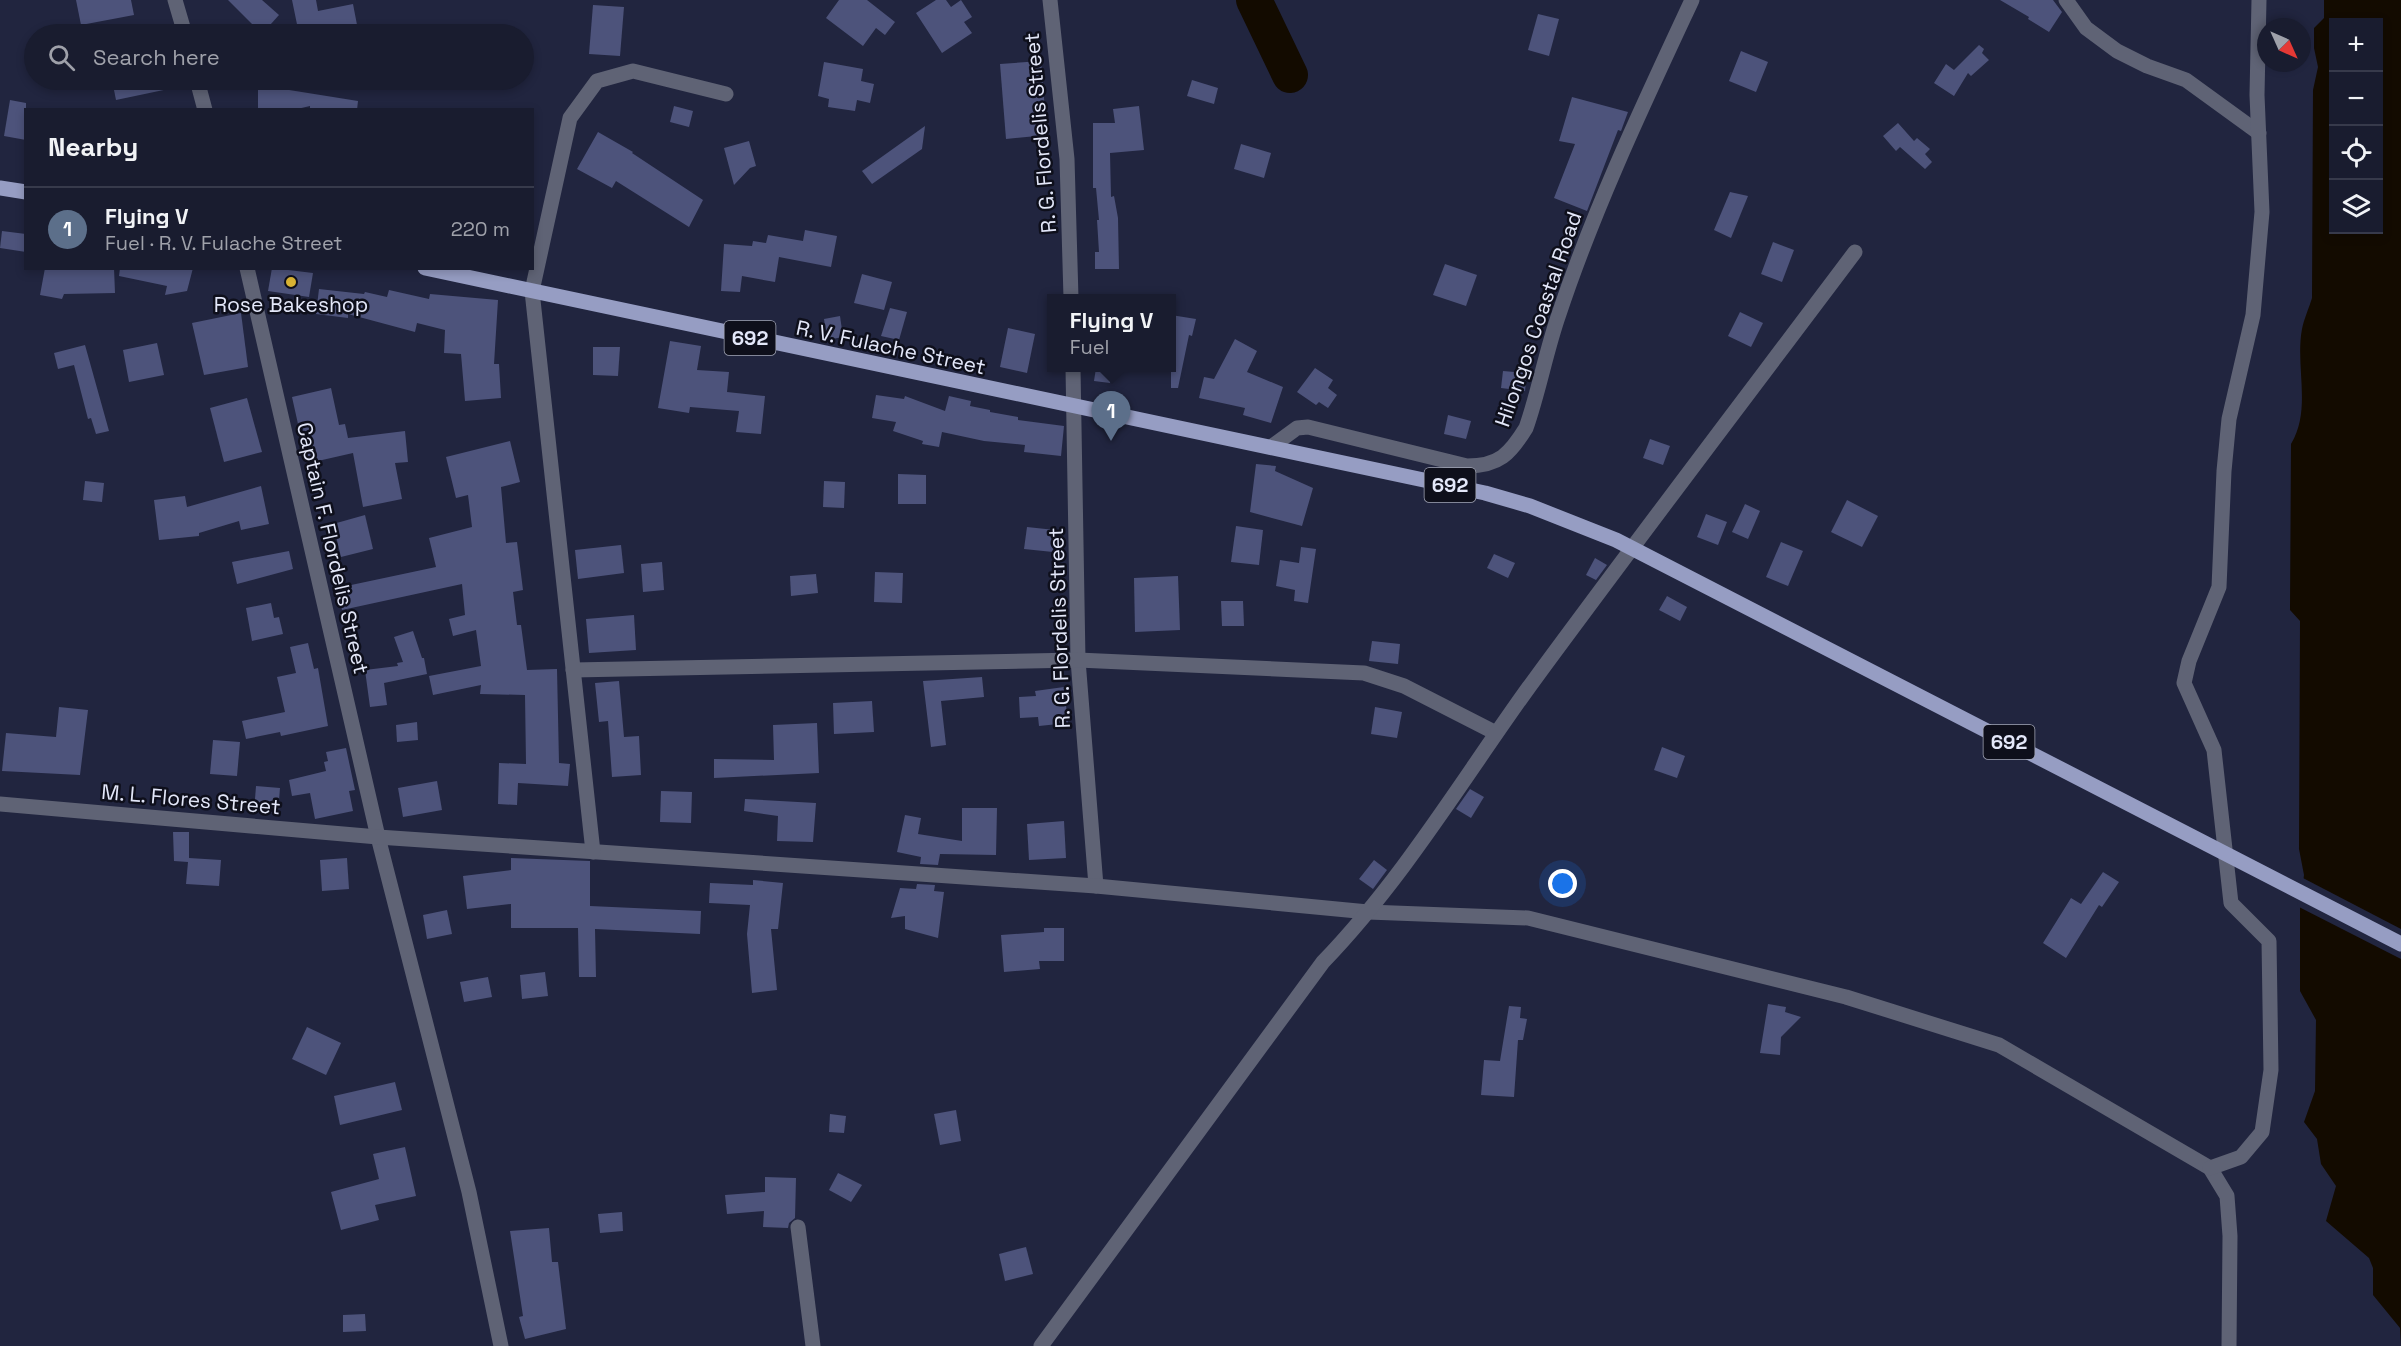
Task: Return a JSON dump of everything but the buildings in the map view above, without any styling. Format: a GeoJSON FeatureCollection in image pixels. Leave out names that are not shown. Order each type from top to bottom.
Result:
{"type":"FeatureCollection","features":[{"type":"Feature","properties":{"kind":"main road"},"geometry":{"type":"LineString","coordinates":[[0,188],[24,192]]}},
{"type":"Feature","properties":{"kind":"main road","name":"R. V. Fulache Street"},"geometry":{"type":"LineString","coordinates":[[434,270],[1275,448]]}},
{"type":"Feature","properties":{"kind":"main road","name":"692"},"geometry":{"type":"LineString","coordinates":[[1275,448],[1485,493],[1530,506],[1616,540],[2401,944]]}},
{"type":"Feature","properties":{"kind":"street"},"geometry":{"type":"LineString","coordinates":[[175,0],[182,24]]}},
{"type":"Feature","properties":{"kind":"street","name":"R. G. Flordelis Street"},"geometry":{"type":"LineString","coordinates":[[1050,0],[1067,159],[1071,294]]}},
{"type":"Feature","properties":{"kind":"street","name":"Hilongos Coastal Road"},"geometry":{"type":"LineString","coordinates":[[1275,448],[1296,428],[1308,428],[1467,466],[1493,463],[1517,443],[1526,428],[1558,315],[1583,249],[1615,170],[1692,0]]}},
{"type":"Feature","properties":{"kind":"street"},"geometry":{"type":"LineString","coordinates":[[2066,0],[2086,28],[2117,51],[2147,66],[2186,80],[2259,133]]}},
{"type":"Feature","properties":{"kind":"street"},"geometry":{"type":"LineString","coordinates":[[2229,1346],[2230,1236],[2227,1196],[2210,1168],[2241,1157],[2262,1132],[2271,1070],[2270,941],[2230,903],[2214,750],[2184,683],[2189,661],[2219,587],[2224,471],[2229,419],[2253,315],[2262,212],[2257,75],[2259,0]]}},
{"type":"Feature","properties":{"kind":"street"},"geometry":{"type":"LineString","coordinates":[[593,852],[532,291],[570,118],[597,81],[633,71],[726,94]]}},
{"type":"Feature","properties":{"kind":"street"},"geometry":{"type":"LineString","coordinates":[[200,90],[204,108]]}},
{"type":"Feature","properties":{"kind":"street"},"geometry":{"type":"LineString","coordinates":[[1041,1346],[1323,962],[1368,912],[1411,857],[1496,733],[1595,597],[1855,252]]}},
{"type":"Feature","properties":{"kind":"street","name":"Captain F. Flordelis Street"},"geometry":{"type":"LineString","coordinates":[[247,270],[378,837],[469,1192],[501,1346]]}},
{"type":"Feature","properties":{"kind":"street","name":"R. G. Flordelis Street"},"geometry":{"type":"LineString","coordinates":[[1073,372],[1078,660],[1096,886]]}},
{"type":"Feature","properties":{"kind":"street"},"geometry":{"type":"LineString","coordinates":[[573,670],[1078,660],[1364,673],[1404,686],[1496,733]]}},
{"type":"Feature","properties":{"kind":"street","name":"M. L. Flores Street"},"geometry":{"type":"LineString","coordinates":[[0,804],[378,837],[1096,886],[1368,912],[1528,918],[1846,996],[1999,1045],[2210,1168]]}},
{"type":"Feature","properties":{"kind":"street"},"geometry":{"type":"LineString","coordinates":[[798,1227],[813,1346]]}},
{"type":"Feature","properties":{"kind":"shaded area"},"geometry":{"type":"Polygon","coordinates":[[[2324,0],[2401,0],[2401,1346],[2400,1328],[2373,1295],[2373,1268],[2369,1258],[2326,1221],[2336,1186],[2321,1164],[2317,1139],[2304,1122],[2315,1091],[2316,1020],[2300,991],[2300,906],[2304,875],[2299,849],[2300,621],[2290,610],[2291,444],[2301,417],[2300,343],[2312,298],[2313,90],[2318,67],[2314,48],[2314,28],[2324,18],[2324,0]]]}},
{"type":"Feature","properties":{"kind":"pier"},"geometry":{"type":"Polygon","coordinates":[[[2301,877],[2401,929],[2401,959],[2297,906],[2301,877]]]}},
{"type":"Feature","properties":{"kind":"waterway"},"geometry":{"type":"LineString","coordinates":[[1254,0],[1290,75]]}},
{"type":"Feature","properties":{"kind":"place","name":"Rose Bakeshop"},"geometry":{"type":"Point","coordinates":[291,282]}},
{"type":"Feature","properties":{"kind":"place","name":"Flying V"},"geometry":{"type":"Point","coordinates":[1111,441]}}]}
